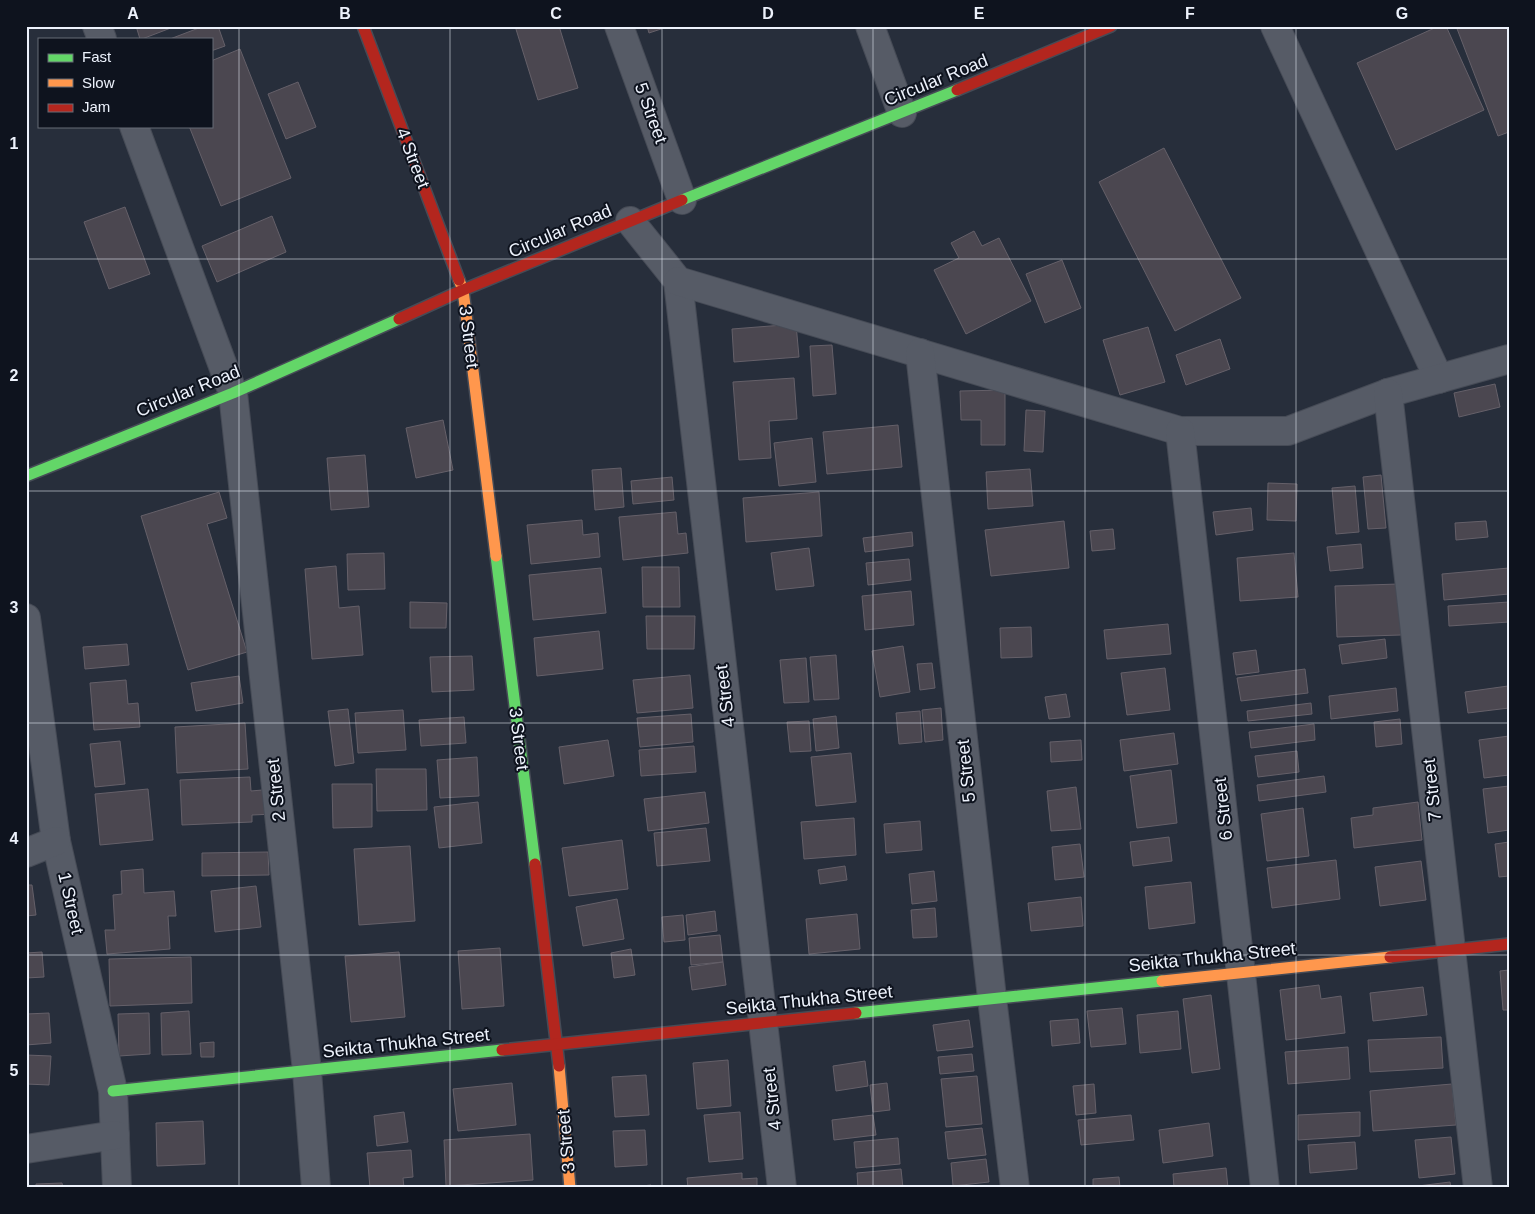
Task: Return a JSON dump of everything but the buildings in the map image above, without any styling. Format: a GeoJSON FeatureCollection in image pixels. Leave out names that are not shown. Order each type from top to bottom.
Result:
{"type":"FeatureCollection","features":[{"type":"Feature","properties":{"kind":"street"},"geometry":{"type":"LineString","coordinates":[[97,26],[102,38]]}},
{"type":"Feature","properties":{"kind":"street","name":"4 Street"},"geometry":{"type":"LineString","coordinates":[[363,26],[463,290]]}},
{"type":"Feature","properties":{"kind":"street","name":"5 Street"},"geometry":{"type":"LineString","coordinates":[[619,26],[682,200]]}},
{"type":"Feature","properties":{"kind":"street"},"geometry":{"type":"LineString","coordinates":[[870,26],[902,113]]}},
{"type":"Feature","properties":{"kind":"street","name":"Circular Road"},"geometry":{"type":"LineString","coordinates":[[26,476],[233,393],[463,290],[682,200],[902,113],[1111,26]]}},
{"type":"Feature","properties":{"kind":"street"},"geometry":{"type":"LineString","coordinates":[[1275,26],[1438,379]]}},
{"type":"Feature","properties":{"kind":"street"},"geometry":{"type":"LineString","coordinates":[[135,128],[233,393]]}},
{"type":"Feature","properties":{"kind":"street"},"geometry":{"type":"LineString","coordinates":[[630,221],[678,280],[1180,431],[1288,431],[1388,393],[1509,359]]}},
{"type":"Feature","properties":{"kind":"street","name":"4 Street"},"geometry":{"type":"LineString","coordinates":[[678,280],[782,1188]]}},
{"type":"Feature","properties":{"kind":"street","name":"3 Street"},"geometry":{"type":"LineString","coordinates":[[463,290],[557,1044],[570,1188]]}},
{"type":"Feature","properties":{"kind":"street","name":"5 Street"},"geometry":{"type":"LineString","coordinates":[[920,353],[1015,1188]]}},
{"type":"Feature","properties":{"kind":"street","name":"2 Street"},"geometry":{"type":"LineString","coordinates":[[233,393],[307,1071],[316,1188]]}},
{"type":"Feature","properties":{"kind":"street","name":"7 Street"},"geometry":{"type":"LineString","coordinates":[[1388,393],[1478,1188]]}},
{"type":"Feature","properties":{"kind":"street","name":"6 Street"},"geometry":{"type":"LineString","coordinates":[[1180,431],[1265,1188]]}},
{"type":"Feature","properties":{"kind":"street","name":"1 Street"},"geometry":{"type":"LineString","coordinates":[[26,618],[56,841],[113,1091],[117,1188]]}},
{"type":"Feature","properties":{"kind":"street"},"geometry":{"type":"LineString","coordinates":[[26,853],[56,841]]}},
{"type":"Feature","properties":{"kind":"street","name":"Seikta Thukha Street"},"geometry":{"type":"LineString","coordinates":[[113,1091],[1509,944]]}},
{"type":"Feature","properties":{"kind":"street"},"geometry":{"type":"LineString","coordinates":[[26,1149],[115,1136]]}},
{"type":"Feature","properties":{"kind":"traffic: fast"},"geometry":{"type":"LineString","coordinates":[[682,200],[957,90]]}},
{"type":"Feature","properties":{"kind":"traffic: fast"},"geometry":{"type":"LineString","coordinates":[[26,476],[233,393],[399,319]]}},
{"type":"Feature","properties":{"kind":"traffic: fast"},"geometry":{"type":"LineString","coordinates":[[496,556],[535,864]]}},
{"type":"Feature","properties":{"kind":"traffic: fast"},"geometry":{"type":"LineString","coordinates":[[856,1013],[1162,981]]}},
{"type":"Feature","properties":{"kind":"traffic: fast"},"geometry":{"type":"LineString","coordinates":[[113,1091],[502,1050]]}},
{"type":"Feature","properties":{"kind":"traffic: slow"},"geometry":{"type":"LineString","coordinates":[[459,280],[463,290],[496,556]]}},
{"type":"Feature","properties":{"kind":"traffic: slow"},"geometry":{"type":"LineString","coordinates":[[1162,981],[1390,957]]}},
{"type":"Feature","properties":{"kind":"traffic: slow"},"geometry":{"type":"LineString","coordinates":[[559,1066],[570,1188]]}},
{"type":"Feature","properties":{"kind":"traffic: jam"},"geometry":{"type":"LineString","coordinates":[[363,26],[459,280]]}},
{"type":"Feature","properties":{"kind":"traffic: jam"},"geometry":{"type":"LineString","coordinates":[[957,90],[1111,26]]}},
{"type":"Feature","properties":{"kind":"traffic: jam"},"geometry":{"type":"LineString","coordinates":[[399,319],[463,290],[682,200]]}},
{"type":"Feature","properties":{"kind":"traffic: jam"},"geometry":{"type":"LineString","coordinates":[[535,864],[559,1066]]}},
{"type":"Feature","properties":{"kind":"traffic: jam"},"geometry":{"type":"LineString","coordinates":[[1390,957],[1509,944]]}},
{"type":"Feature","properties":{"kind":"traffic: jam"},"geometry":{"type":"LineString","coordinates":[[502,1050],[856,1013]]}}]}
